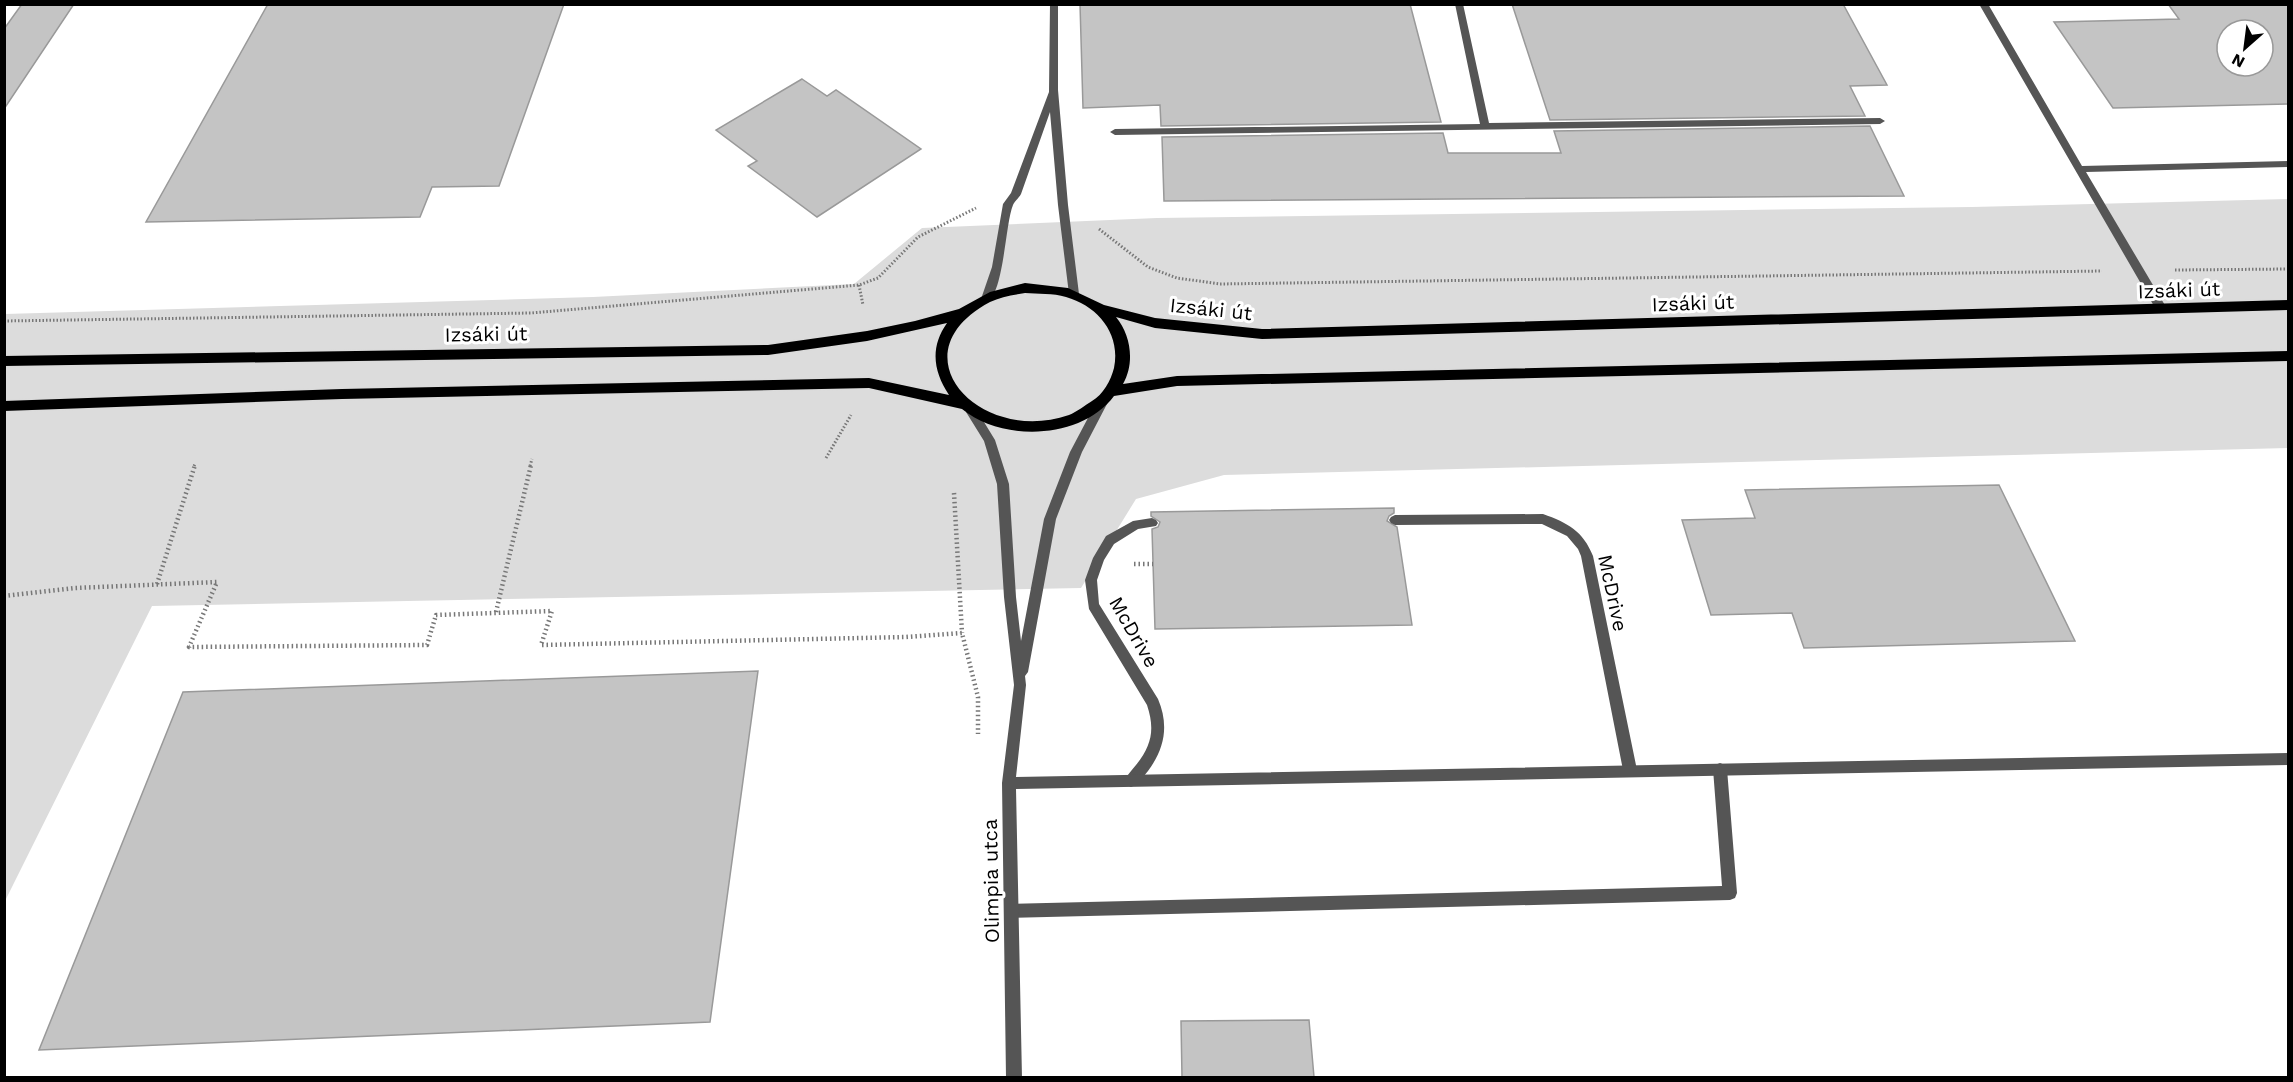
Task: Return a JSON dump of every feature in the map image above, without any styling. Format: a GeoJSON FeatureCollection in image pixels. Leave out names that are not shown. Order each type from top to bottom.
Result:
{"type":"FeatureCollection","features":[{"type":"Feature","properties":{"kind":"main road"},"geometry":{"type":"LineString","coordinates":[[966,408],[946,383],[941,360],[947,335],[964,313],[986,299],[1025,288],[1059,290],[1074,294],[1102,309],[1120,331],[1124,344],[1123,369],[1107,396]]}},
{"type":"Feature","properties":{"kind":"main road","name":"Izsáki út"},"geometry":{"type":"LineString","coordinates":[[1102,309],[1155,323],[1262,334],[2289,305]]}},
{"type":"Feature","properties":{"kind":"main road","name":"Izsáki út"},"geometry":{"type":"LineString","coordinates":[[4,362],[768,350],[871,337],[919,328],[964,313]]}},
{"type":"Feature","properties":{"kind":"main road"},"geometry":{"type":"LineString","coordinates":[[4,406],[342,394],[869,383],[910,391],[966,408],[999,423],[1031,428],[1077,417],[1107,396],[1177,381],[2289,357]]}},
{"type":"Feature","properties":{"kind":"street"},"geometry":{"type":"LineString","coordinates":[[1054,4],[1053,90],[1063,205],[1074,294]]}},
{"type":"Feature","properties":{"kind":"street"},"geometry":{"type":"LineString","coordinates":[[1459,4],[1485,127]]}},
{"type":"Feature","properties":{"kind":"street"},"geometry":{"type":"LineString","coordinates":[[1983,4],[2162,310]]}},
{"type":"Feature","properties":{"kind":"street"},"geometry":{"type":"LineString","coordinates":[[986,299],[997,267],[1008,204],[1016,194],[1053,90]]}},
{"type":"Feature","properties":{"kind":"street"},"geometry":{"type":"LineString","coordinates":[[1115,132],[1880,121]]}},
{"type":"Feature","properties":{"kind":"street"},"geometry":{"type":"LineString","coordinates":[[2080,170],[2289,164]]}},
{"type":"Feature","properties":{"kind":"street","name":"Olimpia utca"},"geometry":{"type":"LineString","coordinates":[[1014,1077],[1009,783],[1020,685],[1050,519],[1076,452],[1107,396]]}},
{"type":"Feature","properties":{"kind":"street","name":"Olimpia utca"},"geometry":{"type":"LineString","coordinates":[[966,408],[989,440],[1003,484],[1010,597],[1020,685]]}},
{"type":"Feature","properties":{"kind":"street","name":"McDrive"},"geometry":{"type":"LineString","coordinates":[[1395,520],[1533,518],[1561,526],[1578,539],[1587,556],[1630,771]]}},
{"type":"Feature","properties":{"kind":"street","name":"McDrive"},"geometry":{"type":"LineString","coordinates":[[1131,780],[1154,752],[1160,721],[1153,703],[1093,605],[1091,580],[1099,558],[1110,540],[1137,524],[1152,523]]}},
{"type":"Feature","properties":{"kind":"street"},"geometry":{"type":"LineString","coordinates":[[1009,783],[2289,759]]}},
{"type":"Feature","properties":{"kind":"street"},"geometry":{"type":"LineString","coordinates":[[1011,911],[1730,893],[1720,769]]}},
{"type":"Feature","properties":{"kind":"path"},"geometry":{"type":"LineString","coordinates":[[4,321],[531,313],[859,285],[878,278],[918,237],[971,209],[1008,204]]}},
{"type":"Feature","properties":{"kind":"path"},"geometry":{"type":"LineString","coordinates":[[1063,205],[1100,229],[1148,267],[1177,278],[1220,284],[2289,269]]}},
{"type":"Feature","properties":{"kind":"path"},"geometry":{"type":"LineString","coordinates":[[496,612],[532,459]]}},
{"type":"Feature","properties":{"kind":"path"},"geometry":{"type":"LineString","coordinates":[[157,584],[195,464]]}},
{"type":"Feature","properties":{"kind":"path"},"geometry":{"type":"LineString","coordinates":[[954,493],[962,633],[978,697],[978,744]]}},
{"type":"Feature","properties":{"kind":"path"},"geometry":{"type":"LineString","coordinates":[[4,596],[75,588],[217,582],[189,647],[427,645],[436,615],[496,612],[552,611],[542,645],[906,637],[962,633]]}},
{"type":"Feature","properties":{"kind":"shaded area"},"geometry":{"type":"Polygon","coordinates":[[[2288,199],[2288,448],[1224,475],[1136,499],[1081,588],[152,606],[5,901],[5,314],[593,297],[854,284],[922,228],[1157,218],[1972,207],[2288,199]]]}},
{"type":"Feature","properties":{"kind":"building"},"geometry":{"type":"Polygon","coordinates":[[[22,4],[74,4],[4,109],[4,29],[22,4]]]}},
{"type":"Feature","properties":{"kind":"building"},"geometry":{"type":"Polygon","coordinates":[[[268,4],[564,4],[499,186],[432,187],[420,217],[146,222],[268,4]]]}},
{"type":"Feature","properties":{"kind":"building"},"geometry":{"type":"Polygon","coordinates":[[[1080,4],[1410,4],[1441,122],[1161,126],[1160,105],[1083,108],[1080,4]]]}},
{"type":"Feature","properties":{"kind":"building"},"geometry":{"type":"Polygon","coordinates":[[[1512,4],[1843,4],[1887,85],[1850,86],[1865,116],[1550,120],[1512,4]]]}},
{"type":"Feature","properties":{"kind":"building"},"geometry":{"type":"Polygon","coordinates":[[[2168,4],[2289,4],[2289,104],[2113,108],[2054,22],[2179,19],[2168,4]]]}},
{"type":"Feature","properties":{"kind":"building"},"geometry":{"type":"Polygon","coordinates":[[[802,79],[827,96],[836,90],[921,149],[817,217],[748,166],[757,161],[716,130],[802,79]]]}},
{"type":"Feature","properties":{"kind":"building"},"geometry":{"type":"Polygon","coordinates":[[[1870,126],[1904,196],[1164,201],[1162,137],[1443,133],[1448,153],[1561,153],[1554,131],[1870,126]]]}},
{"type":"Feature","properties":{"kind":"building"},"geometry":{"type":"Polygon","coordinates":[[[1999,485],[2075,641],[1804,648],[1792,613],[1711,615],[1682,520],[1755,518],[1745,490],[1999,485]]]}},
{"type":"Feature","properties":{"kind":"building"},"geometry":{"type":"Polygon","coordinates":[[[1394,508],[1394,513],[1387,521],[1397,527],[1412,625],[1155,629],[1152,529],[1158,527],[1160,522],[1151,516],[1151,512],[1394,508]]]}},
{"type":"Feature","properties":{"kind":"building"},"geometry":{"type":"Polygon","coordinates":[[[758,671],[710,1022],[39,1050],[183,692],[758,671]]]}},
{"type":"Feature","properties":{"kind":"building"},"geometry":{"type":"Polygon","coordinates":[[[1309,1020],[1314,1077],[1182,1077],[1181,1021],[1309,1020]]]}}]}
